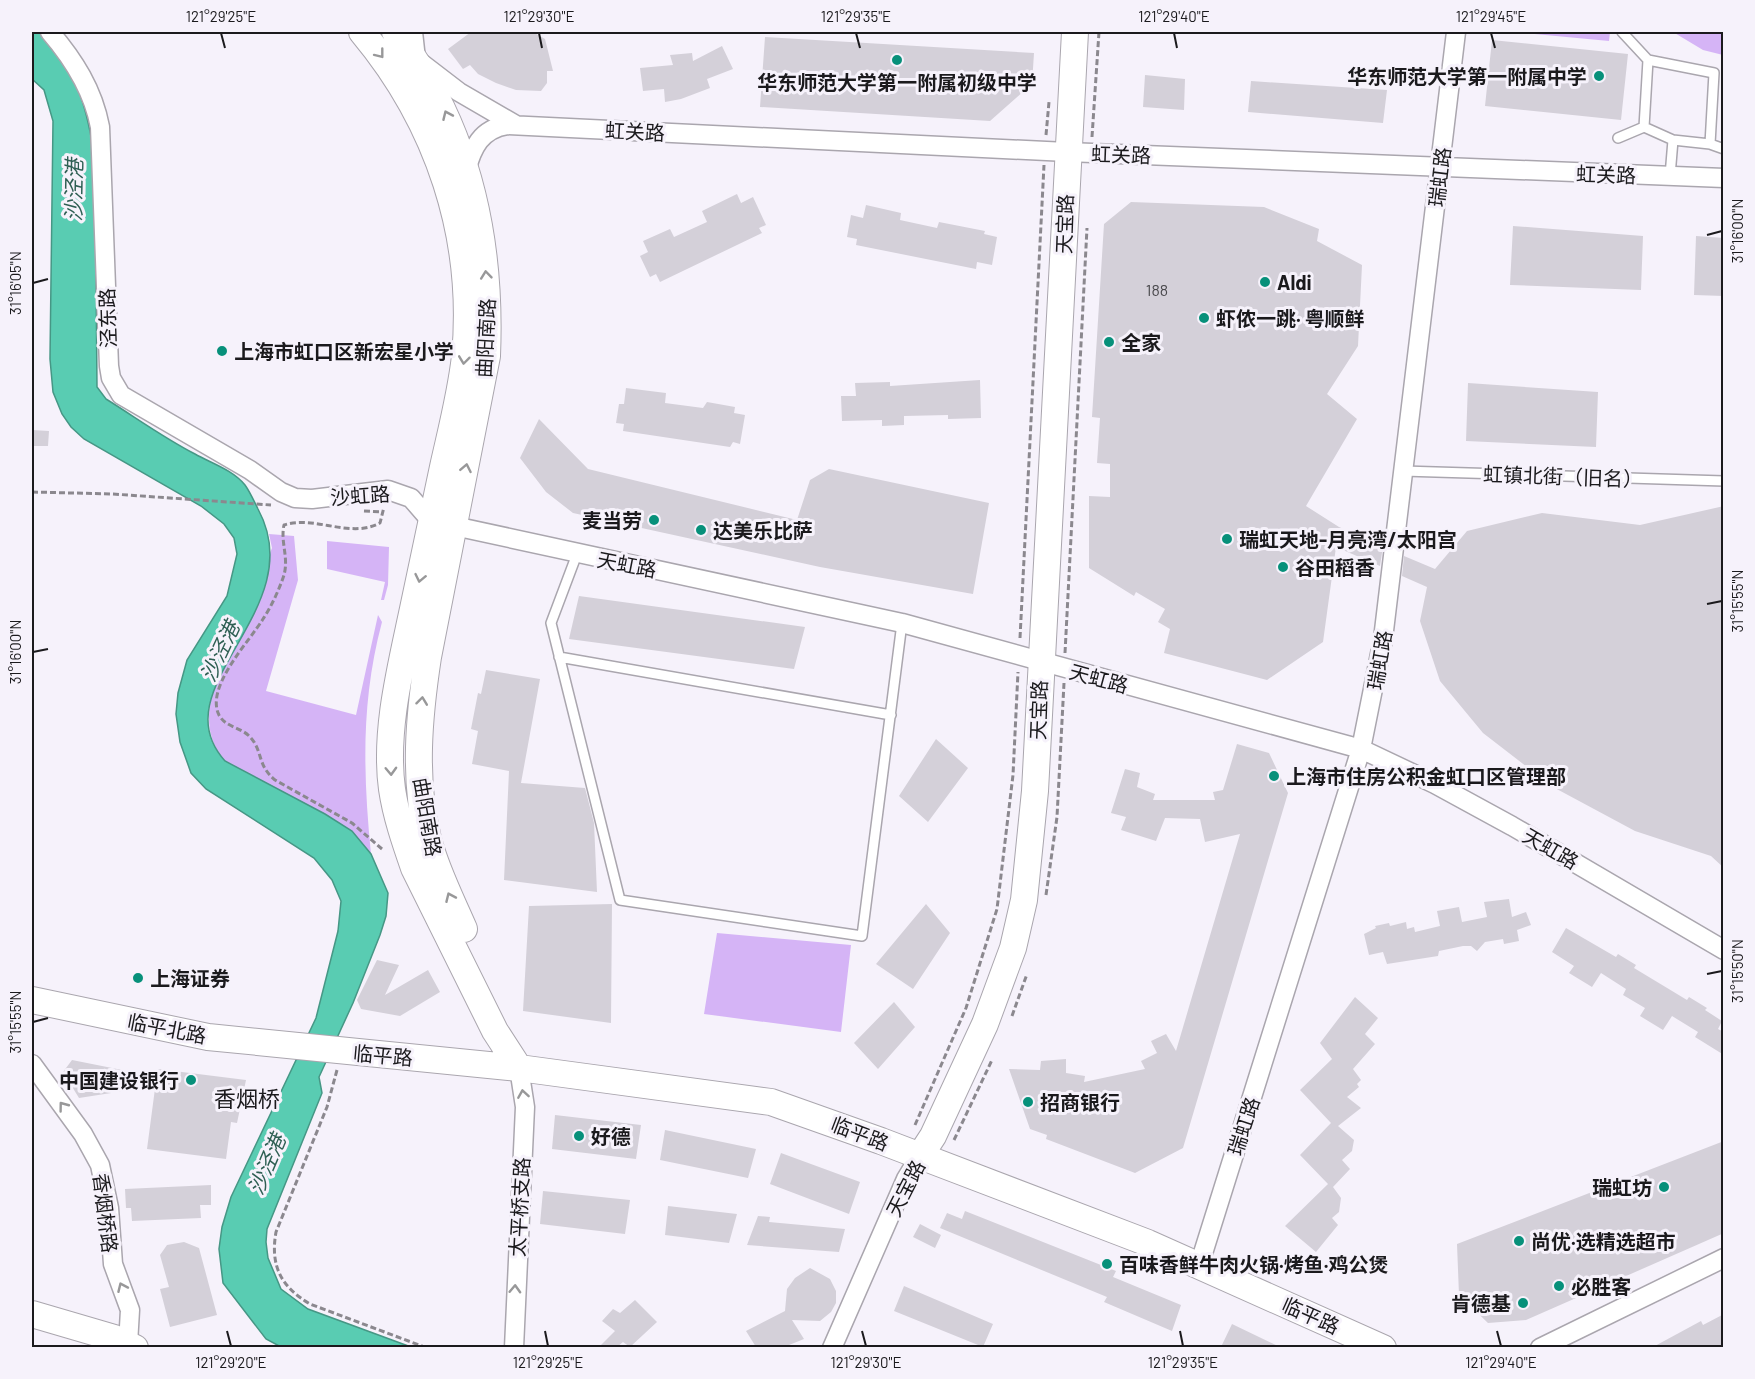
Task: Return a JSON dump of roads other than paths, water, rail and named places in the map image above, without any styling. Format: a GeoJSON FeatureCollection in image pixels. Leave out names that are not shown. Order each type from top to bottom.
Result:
{"type":"FeatureCollection","features":[{"type":"Feature","properties":{"kind":"main road","name":"曲阳南路"},"geometry":{"type":"LineString","coordinates":[[362,32],[397,77],[418,111],[434,147],[451,202],[463,267],[466,302],[465,356],[443,523]]}},
{"type":"Feature","properties":{"kind":"main road","name":"曲阳南路"},"geometry":{"type":"LineString","coordinates":[[395,32],[416,59],[450,123],[466,171],[480,226],[489,310],[487,356],[394,712],[391,750],[392,789],[404,840],[414,868],[495,1031],[519,1068]]}},
{"type":"Feature","properties":{"kind":"main road","name":"天宝路"},"geometry":{"type":"LineString","coordinates":[[920,1156],[933,1136],[985,1024],[1006,969],[1018,927],[1034,819],[1030,660],[1056,152],[1075,32]]}},
{"type":"Feature","properties":{"kind":"main road","name":"临平北路"},"geometry":{"type":"LineString","coordinates":[[32,1000],[208,1037],[304,1047]]}},
{"type":"Feature","properties":{"kind":"main road","name":"临平路"},"geometry":{"type":"LineString","coordinates":[[304,1047],[519,1068],[771,1102],[1148,1243],[1383,1347]]}},
{"type":"Feature","properties":{"kind":"main road"},"geometry":{"type":"LineString","coordinates":[[32,1314],[132,1346]]}},
{"type":"Feature","properties":{"kind":"street","name":"泾东路"},"geometry":{"type":"LineString","coordinates":[[50,32],[78,69],[96,107],[100,127],[109,366],[115,387],[158,418],[250,470],[281,492],[295,498],[312,499]]}},
{"type":"Feature","properties":{"kind":"street"},"geometry":{"type":"LineString","coordinates":[[413,32],[416,59]]}},
{"type":"Feature","properties":{"kind":"street","name":"瑞虹路"},"geometry":{"type":"LineString","coordinates":[[1199,1266],[1361,749],[1383,639],[1456,32]]}},
{"type":"Feature","properties":{"kind":"street","name":"虹关路"},"geometry":{"type":"LineString","coordinates":[[416,59],[467,97],[518,126]]}},
{"type":"Feature","properties":{"kind":"street","name":"虹关路"},"geometry":{"type":"LineString","coordinates":[[466,171],[471,152],[480,139],[497,127],[518,126],[1056,152],[1724,178]]}},
{"type":"Feature","properties":{"kind":"street","name":"沙虹路"},"geometry":{"type":"LineString","coordinates":[[312,499],[388,490],[411,498],[443,523]]}},
{"type":"Feature","properties":{"kind":"street","name":"天虹路"},"geometry":{"type":"LineString","coordinates":[[443,523],[578,554],[751,588],[902,623],[1361,749],[1435,784],[1512,826],[1724,950]]}},
{"type":"Feature","properties":{"kind":"street","name":"香烟桥路"},"geometry":{"type":"LineString","coordinates":[[32,1064],[83,1134],[100,1165],[109,1208],[113,1264],[130,1310],[132,1346]]}},
{"type":"Feature","properties":{"kind":"street","name":"太平桥支路"},"geometry":{"type":"LineString","coordinates":[[514,1347],[525,1107],[519,1068]]}},
{"type":"Feature","properties":{"kind":"street","name":"天宝路"},"geometry":{"type":"LineString","coordinates":[[832,1347],[906,1179],[920,1156]]}},
{"type":"Feature","properties":{"kind":"street"},"geometry":{"type":"LineString","coordinates":[[1540,1347],[1724,1258]]}},
{"type":"Feature","properties":{"kind":"lane"},"geometry":{"type":"LineString","coordinates":[[1622,32],[1648,60],[1719,73],[1710,144]]}},
{"type":"Feature","properties":{"kind":"lane"},"geometry":{"type":"LineString","coordinates":[[1644,127],[1648,60]]}},
{"type":"Feature","properties":{"kind":"lane"},"geometry":{"type":"LineString","coordinates":[[1618,138],[1644,127],[1673,140],[1710,144],[1724,149]]}},
{"type":"Feature","properties":{"kind":"lane"},"geometry":{"type":"LineString","coordinates":[[1670,176],[1673,140]]}},
{"type":"Feature","properties":{"kind":"lane","name":"虹镇北街（旧名）"},"geometry":{"type":"LineString","coordinates":[[1403,471],[1724,481]]}},
{"type":"Feature","properties":{"kind":"lane"},"geometry":{"type":"LineString","coordinates":[[578,554],[551,623],[620,900],[862,936],[902,623]]}},
{"type":"Feature","properties":{"kind":"lane"},"geometry":{"type":"LineString","coordinates":[[559,657],[891,715]]}},
{"type":"Feature","properties":{"kind":"water","name":"沙泾港"},"geometry":{"type":"Polygon","coordinates":[[[32,32],[40,32],[63,59],[79,92],[89,127],[95,162],[97,387],[106,399],[172,441],[228,471],[240,480],[258,509],[270,546],[267,581],[254,614],[220,675],[210,705],[209,733],[225,761],[325,814],[352,831],[371,854],[388,893],[386,916],[380,935],[353,1003],[319,1077],[322,1093],[267,1229],[268,1258],[281,1289],[308,1309],[411,1347],[281,1347],[266,1339],[223,1283],[219,1249],[222,1227],[231,1197],[316,1018],[338,931],[341,901],[332,880],[314,858],[206,789],[191,773],[180,742],[176,714],[178,693],[187,660],[227,596],[237,554],[234,538],[224,524],[201,506],[84,439],[71,427],[62,414],[53,392],[50,359],[53,121],[44,90],[32,79],[32,32]]]}},
{"type":"Feature","properties":{"kind":"place","name":"华东师范大学第一附属初级中学"},"geometry":{"type":"Point","coordinates":[897,60]}},
{"type":"Feature","properties":{"kind":"place","name":"华东师范大学第一附属中学"},"geometry":{"type":"Point","coordinates":[1599,76]}},
{"type":"Feature","properties":{"kind":"place","name":"Aldi"},"geometry":{"type":"Point","coordinates":[1265,282]}},
{"type":"Feature","properties":{"kind":"place","name":"虾侬一跳· 粤顺鲜"},"geometry":{"type":"Point","coordinates":[1204,318]}},
{"type":"Feature","properties":{"kind":"place","name":"全家"},"geometry":{"type":"Point","coordinates":[1109,342]}},
{"type":"Feature","properties":{"kind":"place","name":"上海市虹口区新宏星小学"},"geometry":{"type":"Point","coordinates":[222,351]}},
{"type":"Feature","properties":{"kind":"place","name":"麦当劳"},"geometry":{"type":"Point","coordinates":[654,520]}},
{"type":"Feature","properties":{"kind":"place","name":"达美乐比萨"},"geometry":{"type":"Point","coordinates":[701,530]}},
{"type":"Feature","properties":{"kind":"place","name":"瑞虹天地-月亮湾/太阳宫"},"geometry":{"type":"Point","coordinates":[1227,539]}},
{"type":"Feature","properties":{"kind":"place","name":"谷田稻香"},"geometry":{"type":"Point","coordinates":[1283,567]}},
{"type":"Feature","properties":{"kind":"place","name":"上海市住房公积金虹口区管理部"},"geometry":{"type":"Point","coordinates":[1274,776]}},
{"type":"Feature","properties":{"kind":"place","name":"上海证券"},"geometry":{"type":"Point","coordinates":[138,978]}},
{"type":"Feature","properties":{"kind":"place","name":"中国建设银行"},"geometry":{"type":"Point","coordinates":[191,1080]}},
{"type":"Feature","properties":{"kind":"place","name":"招商银行"},"geometry":{"type":"Point","coordinates":[1028,1102]}},
{"type":"Feature","properties":{"kind":"place","name":"好德"},"geometry":{"type":"Point","coordinates":[579,1136]}},
{"type":"Feature","properties":{"kind":"place","name":"瑞虹坊"},"geometry":{"type":"Point","coordinates":[1664,1187]}},
{"type":"Feature","properties":{"kind":"place","name":"尚优·选精选超市"},"geometry":{"type":"Point","coordinates":[1519,1241]}},
{"type":"Feature","properties":{"kind":"place","name":"百味香鲜牛肉火锅·烤鱼·鸡公煲"},"geometry":{"type":"Point","coordinates":[1107,1264]}},
{"type":"Feature","properties":{"kind":"place","name":"必胜客"},"geometry":{"type":"Point","coordinates":[1559,1286]}},
{"type":"Feature","properties":{"kind":"place","name":"肯德基"},"geometry":{"type":"Point","coordinates":[1523,1303]}},
{"type":"Feature","properties":{"kind":"district","name":"香烟桥"},"geometry":{"type":"Point","coordinates":[247,1098]}}]}
